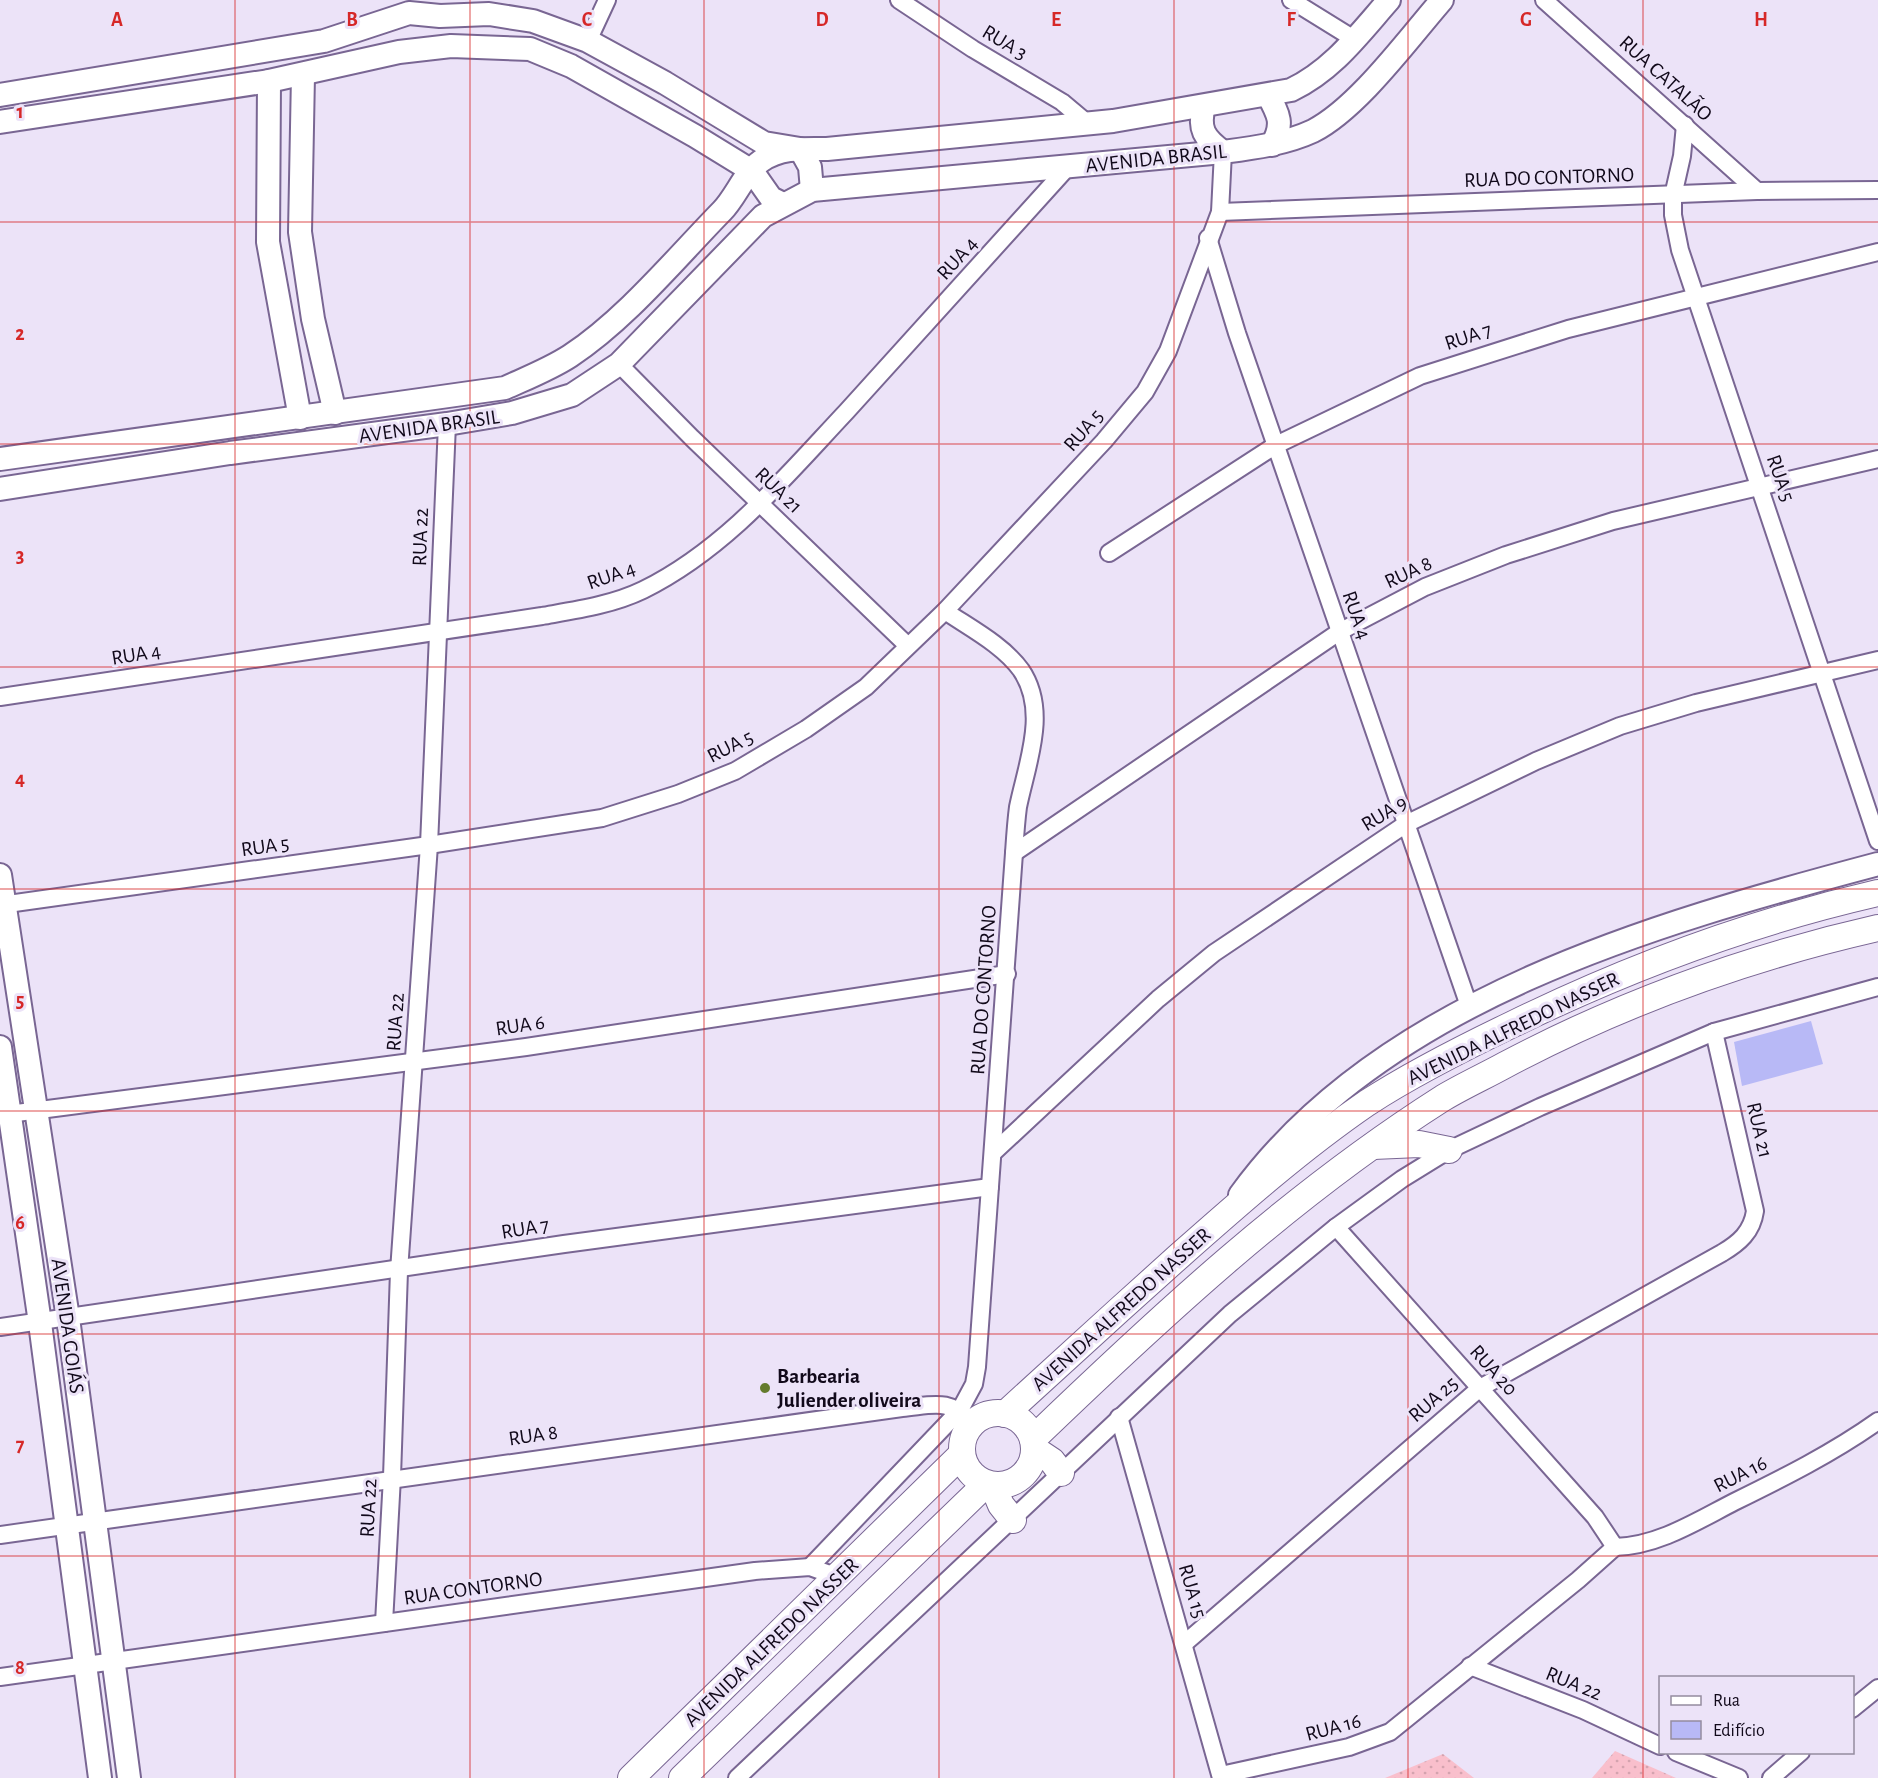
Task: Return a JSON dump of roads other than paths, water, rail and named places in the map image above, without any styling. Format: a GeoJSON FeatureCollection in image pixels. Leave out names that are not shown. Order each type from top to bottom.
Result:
{"type":"FeatureCollection","features":[{"type":"Feature","properties":{"kind":"main road","name":"AVENIDA ALFREDO NASSER"},"geometry":{"type":"LineString","coordinates":[[1005,1414],[1227,1213],[1291,1159],[1368,1103],[1454,1052],[1628,971],[1721,936],[1817,907],[1878,893]]}},
{"type":"Feature","properties":{"kind":"main road","name":"AVENIDA ALFREDO NASSER"},"geometry":{"type":"LineString","coordinates":[[1034,1444],[1253,1236],[1373,1146],[1445,1097],[1554,1039],[1650,999],[1748,964],[1878,928]]}},
{"type":"Feature","properties":{"kind":"main road"},"geometry":{"type":"LineString","coordinates":[[1373,1146],[1419,1144],[1449,1150]]}},
{"type":"Feature","properties":{"kind":"main road"},"geometry":{"type":"LineString","coordinates":[[1034,1444],[1026,1472],[1017,1480],[1005,1485],[989,1485],[974,1478],[966,1468],[961,1455],[966,1432],[966,1416],[1005,1414],[1017,1419],[1027,1428],[1034,1444],[1061,1473]]}},
{"type":"Feature","properties":{"kind":"main road","name":"AVENIDA ALFREDO NASSER"},"geometry":{"type":"LineString","coordinates":[[631,1778],[961,1455]]}},
{"type":"Feature","properties":{"kind":"main road","name":"AVENIDA ALFREDO NASSER"},"geometry":{"type":"LineString","coordinates":[[682,1778],[989,1485]]}},
{"type":"Feature","properties":{"kind":"main road"},"geometry":{"type":"LineString","coordinates":[[989,1485],[1013,1520]]}},
{"type":"Feature","properties":{"kind":"street"},"geometry":{"type":"LineString","coordinates":[[588,41],[607,0]]}},
{"type":"Feature","properties":{"kind":"street","name":"RUA 3"},"geometry":{"type":"LineString","coordinates":[[899,0],[973,49],[1062,102],[1087,123]]}},
{"type":"Feature","properties":{"kind":"street"},"geometry":{"type":"LineString","coordinates":[[1291,0],[1354,39]]}},
{"type":"Feature","properties":{"kind":"street","name":"AVENIDA BRASIL"},"geometry":{"type":"LineString","coordinates":[[0,459],[220,430],[505,388],[548,369],[591,340],[662,275],[728,205],[752,171],[768,156],[778,152],[801,149],[827,149],[1087,123],[1204,106],[1291,90],[1310,81],[1332,64],[1389,0]]}},
{"type":"Feature","properties":{"kind":"street","name":"AVENIDA BRASIL"},"geometry":{"type":"LineString","coordinates":[[0,489],[230,453],[447,424],[512,413],[572,395],[619,364],[763,216],[812,190],[1067,168],[1272,145],[1313,130],[1351,102],[1442,0]]}},
{"type":"Feature","properties":{"kind":"street","name":"RUA CATALÃO"},"geometry":{"type":"LineString","coordinates":[[1544,0],[1757,191]]}},
{"type":"Feature","properties":{"kind":"street","name":"AVENIDA BRASIL"},"geometry":{"type":"LineString","coordinates":[[0,95],[324,41],[406,6],[440,16],[489,14],[533,21],[588,41],[665,83],[764,143],[801,149]]}},
{"type":"Feature","properties":{"kind":"street"},"geometry":{"type":"LineString","coordinates":[[530,49],[533,21]]}},
{"type":"Feature","properties":{"kind":"street"},"geometry":{"type":"LineString","coordinates":[[0,122],[269,81],[399,52],[451,46],[530,49],[571,66],[649,109],[752,171],[771,198],[783,204]]}},
{"type":"Feature","properties":{"kind":"street"},"geometry":{"type":"LineString","coordinates":[[144,72],[149,99]]}},
{"type":"Feature","properties":{"kind":"street"},"geometry":{"type":"LineString","coordinates":[[303,75],[300,232],[313,319],[335,413]]}},
{"type":"Feature","properties":{"kind":"street"},"geometry":{"type":"LineString","coordinates":[[269,81],[268,242],[300,418]]}},
{"type":"Feature","properties":{"kind":"street"},"geometry":{"type":"LineString","coordinates":[[1268,95],[1280,121],[1280,132],[1272,145]]}},
{"type":"Feature","properties":{"kind":"street"},"geometry":{"type":"LineString","coordinates":[[1204,106],[1201,121],[1204,133],[1211,144],[1223,152],[1221,212]]}},
{"type":"Feature","properties":{"kind":"street","name":"RUA 5"},"geometry":{"type":"LineString","coordinates":[[1685,125],[1672,214],[1680,250],[1878,841]]}},
{"type":"Feature","properties":{"kind":"street"},"geometry":{"type":"LineString","coordinates":[[801,149],[810,167],[812,190]]}},
{"type":"Feature","properties":{"kind":"street","name":"RUA 4"},"geometry":{"type":"LineString","coordinates":[[0,697],[438,632],[600,605],[641,591],[675,572],[713,546],[761,503],[943,307],[1067,168]]}},
{"type":"Feature","properties":{"kind":"street","name":"RUA DO CONTORNO"},"geometry":{"type":"LineString","coordinates":[[1221,212],[1757,191],[1878,190]]}},
{"type":"Feature","properties":{"kind":"street","name":"RUA 5"},"geometry":{"type":"LineString","coordinates":[[2,905],[429,845],[602,818],[678,794],[735,771],[806,729],[866,687],[945,611],[1104,441],[1145,392],[1168,351],[1208,238],[1221,212]]}},
{"type":"Feature","properties":{"kind":"street","name":"RUA 4"},"geometry":{"type":"LineString","coordinates":[[1208,238],[1339,632],[1469,1006]]}},
{"type":"Feature","properties":{"kind":"street","name":"RUA 7"},"geometry":{"type":"LineString","coordinates":[[1109,553],[1276,445],[1420,376],[1568,329],[1878,252]]}},
{"type":"Feature","properties":{"kind":"street","name":"RUA 21"},"geometry":{"type":"LineString","coordinates":[[619,364],[908,646]]}},
{"type":"Feature","properties":{"kind":"street"},"geometry":{"type":"LineString","coordinates":[[505,388],[512,413]]}},
{"type":"Feature","properties":{"kind":"street","name":"RUA 22"},"geometry":{"type":"LineString","coordinates":[[384,1623],[399,1271],[429,845],[447,424]]}},
{"type":"Feature","properties":{"kind":"street"},"geometry":{"type":"LineString","coordinates":[[220,430],[230,453]]}},
{"type":"Feature","properties":{"kind":"street","name":"RUA 8"},"geometry":{"type":"LineString","coordinates":[[1014,853],[1339,632],[1425,587],[1506,555],[1613,521],[1878,459]]}},
{"type":"Feature","properties":{"kind":"street","name":"RUA DO CONTORNO"},"geometry":{"type":"LineString","coordinates":[[810,1568],[966,1416],[977,1366],[1014,853],[1018,810],[1036,714],[1031,688],[1020,669],[994,644],[945,611]]}},
{"type":"Feature","properties":{"kind":"street","name":"RUA 9"},"geometry":{"type":"LineString","coordinates":[[994,1152],[1158,999],[1214,953],[1406,824],[1536,761],[1620,726],[1696,703],[1878,660]]}},
{"type":"Feature","properties":{"kind":"street"},"geometry":{"type":"LineString","coordinates":[[1227,1213],[1262,1165],[1302,1124],[1342,1090],[1391,1054],[1469,1006],[1550,970],[1672,923],[1742,900],[1878,864]]}},
{"type":"Feature","properties":{"kind":"street","name":"AVENIDA GOIÁS"},"geometry":{"type":"LineString","coordinates":[[0,875],[2,905],[38,1111],[68,1318],[129,1778]]}},
{"type":"Feature","properties":{"kind":"street","name":"RUA 6"},"geometry":{"type":"LineString","coordinates":[[5,1115],[760,1013],[1007,974]]}},
{"type":"Feature","properties":{"kind":"street"},"geometry":{"type":"LineString","coordinates":[[737,1778],[1230,1314],[1336,1227],[1402,1179],[1449,1150],[1616,1072],[1714,1032],[1878,987]]}},
{"type":"Feature","properties":{"kind":"street","name":"RUA 21"},"geometry":{"type":"LineString","coordinates":[[1714,1032],[1755,1211],[1754,1221],[1744,1237]]}},
{"type":"Feature","properties":{"kind":"street","name":"AVENIDA GOIÁS"},"geometry":{"type":"LineString","coordinates":[[0,1047],[5,1115],[40,1323],[100,1778]]}},
{"type":"Feature","properties":{"kind":"street","name":"RUA 7"},"geometry":{"type":"LineString","coordinates":[[40,1323],[399,1271],[564,1244],[990,1187]]}},
{"type":"Feature","properties":{"kind":"street","name":"RUA 20"},"geometry":{"type":"LineString","coordinates":[[1336,1227],[1595,1517],[1615,1547]]}},
{"type":"Feature","properties":{"kind":"street","name":"RUA 25"},"geometry":{"type":"LineString","coordinates":[[1185,1642],[1480,1388],[1722,1253],[1744,1237]]}},
{"type":"Feature","properties":{"kind":"street"},"geometry":{"type":"LineString","coordinates":[[0,1327],[40,1323]]}},
{"type":"Feature","properties":{"kind":"street","name":"RUA 8"},"geometry":{"type":"LineString","coordinates":[[67,1525],[392,1477],[902,1408],[943,1404],[966,1416]]}},
{"type":"Feature","properties":{"kind":"street","name":"RUA 15"},"geometry":{"type":"LineString","coordinates":[[1119,1417],[1185,1642],[1221,1777]]}},
{"type":"Feature","properties":{"kind":"street","name":"RUA 16"},"geometry":{"type":"LineString","coordinates":[[1221,1777],[1373,1741],[1414,1714],[1470,1666],[1569,1588],[1615,1547],[1634,1545],[1678,1531],[1826,1455],[1878,1421]]}},
{"type":"Feature","properties":{"kind":"street"},"geometry":{"type":"LineString","coordinates":[[0,1535],[67,1525]]}},
{"type":"Feature","properties":{"kind":"street","name":"RUA CONTORNO"},"geometry":{"type":"LineString","coordinates":[[85,1666],[224,1644],[754,1571],[810,1568],[838,1577]]}},
{"type":"Feature","properties":{"kind":"street"},"geometry":{"type":"LineString","coordinates":[[0,1677],[85,1666]]}},
{"type":"Feature","properties":{"kind":"street","name":"RUA 22"},"geometry":{"type":"LineString","coordinates":[[1470,1666],[1582,1710],[1659,1746]]}},
{"type":"Feature","properties":{"kind":"street"},"geometry":{"type":"LineString","coordinates":[[1854,1707],[1878,1688]]}},
{"type":"Feature","properties":{"kind":"street"},"geometry":{"type":"LineString","coordinates":[[1681,1754],[1739,1778]]}},
{"type":"Feature","properties":{"kind":"street"},"geometry":{"type":"LineString","coordinates":[[1771,1778],[1799,1754]]}},
{"type":"Feature","properties":{"kind":"place","name":"Barbearia Juliender oliveira"},"geometry":{"type":"Point","coordinates":[765,1388]}}]}
